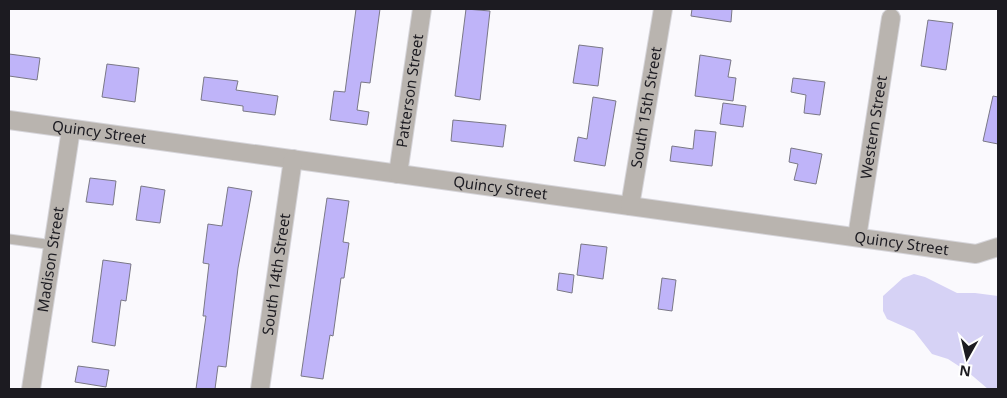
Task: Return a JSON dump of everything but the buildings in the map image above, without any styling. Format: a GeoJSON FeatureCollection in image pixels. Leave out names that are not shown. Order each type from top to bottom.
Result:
{"type":"FeatureCollection","features":[{"type":"Feature","properties":{"kind":"street","name":"Patterson Street"},"geometry":{"type":"LineString","coordinates":[[398,174],[422,9]]}},
{"type":"Feature","properties":{"kind":"street","name":"South 15th Street"},"geometry":{"type":"LineString","coordinates":[[630,206],[663,9]]}},
{"type":"Feature","properties":{"kind":"street","name":"Western Street"},"geometry":{"type":"LineString","coordinates":[[858,237],[891,18]]}},
{"type":"Feature","properties":{"kind":"street","name":"Quincy Street"},"geometry":{"type":"LineString","coordinates":[[9,120],[976,254],[996,249]]}},
{"type":"Feature","properties":{"kind":"street","name":"Madison Street"},"geometry":{"type":"LineString","coordinates":[[31,389],[71,128]]}},
{"type":"Feature","properties":{"kind":"street","name":"South 14th Street"},"geometry":{"type":"LineString","coordinates":[[260,389],[293,159]]}},
{"type":"Feature","properties":{"kind":"lane"},"geometry":{"type":"LineString","coordinates":[[9,239],[53,245]]}},
{"type":"Feature","properties":{"kind":"shaded area"},"geometry":{"type":"Polygon","coordinates":[[[914,274],[925,277],[957,293],[998,296],[998,389],[988,389],[968,372],[948,359],[932,354],[914,331],[887,319],[883,311],[883,296],[903,278],[914,274]]]}}]}
